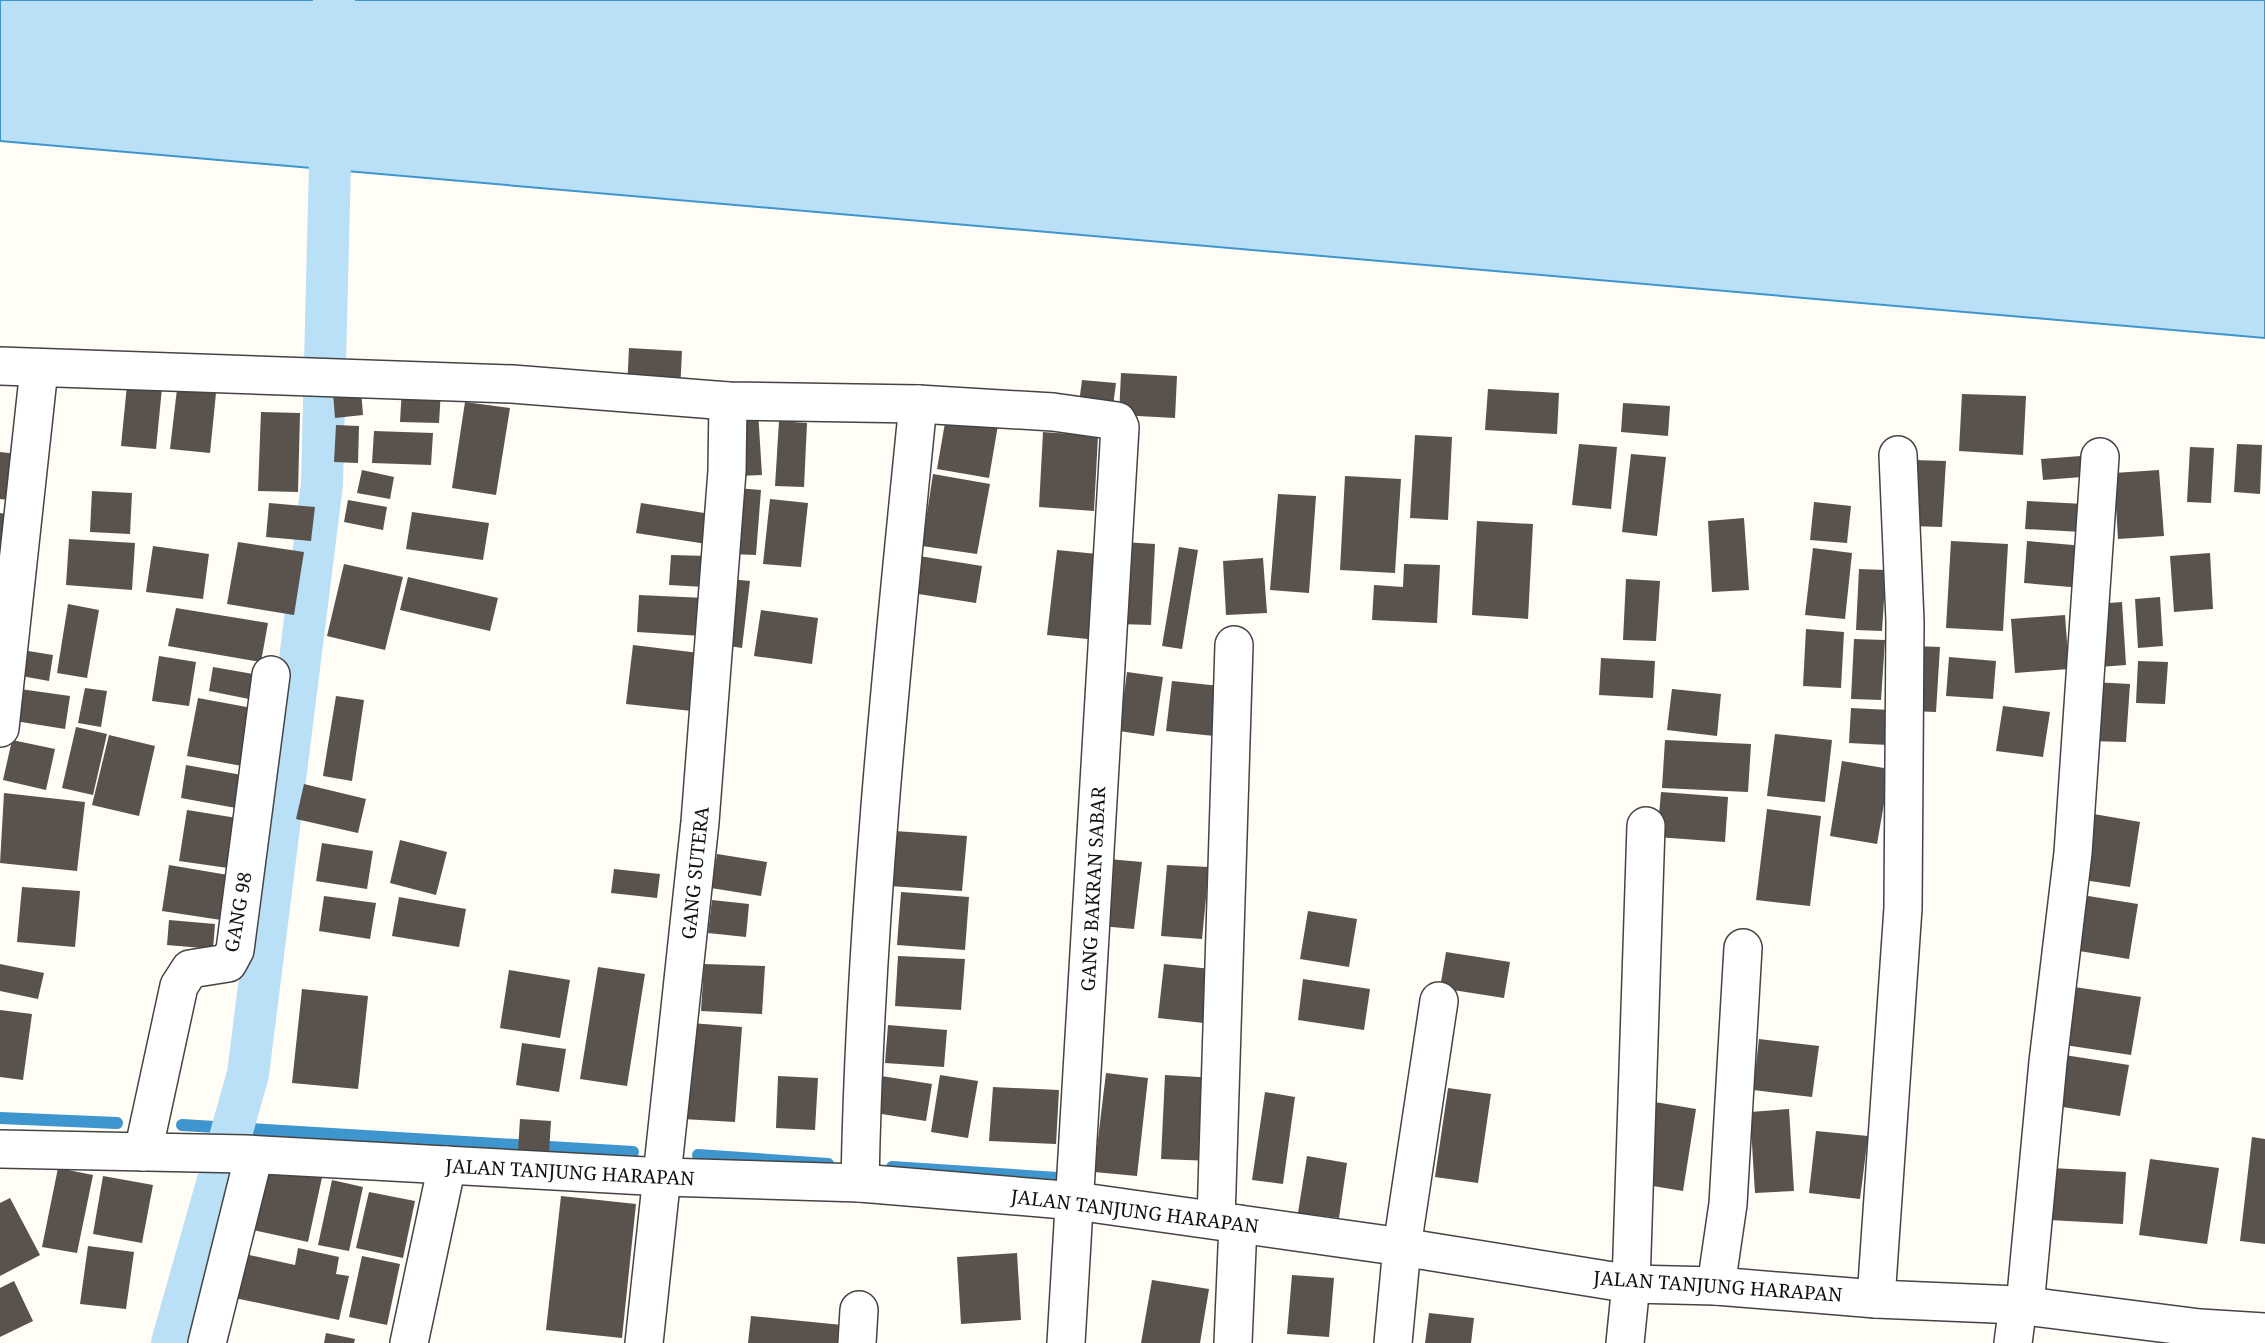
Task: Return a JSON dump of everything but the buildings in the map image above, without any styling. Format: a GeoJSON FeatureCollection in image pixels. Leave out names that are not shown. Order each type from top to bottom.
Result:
{"type":"FeatureCollection","features":[{"type":"Feature","properties":{"kind":"street"},"geometry":{"type":"LineString","coordinates":[[0,366],[512,384],[728,401],[918,404],[877,815],[861,1094],[860,1184]]}},
{"type":"Feature","properties":{"kind":"street"},"geometry":{"type":"LineString","coordinates":[[0,728],[39,369]]}},
{"type":"Feature","properties":{"kind":"street","name":"GANG SUTERA"},"geometry":{"type":"LineString","coordinates":[[644,1343],[664,1177],[700,822],[727,471],[728,401]]}},
{"type":"Feature","properties":{"kind":"street","name":"GANG BAKRAN SABAR"},"geometry":{"type":"LineString","coordinates":[[918,404],[1053,412],[1117,421],[1120,427],[1066,1343]]}},
{"type":"Feature","properties":{"kind":"street"},"geometry":{"type":"LineString","coordinates":[[1876,1299],[1903,908],[1905,621],[1898,455]]}},
{"type":"Feature","properties":{"kind":"street"},"geometry":{"type":"LineString","coordinates":[[2013,1343],[2021,1306],[2073,853],[2099,457]]}},
{"type":"Feature","properties":{"kind":"street"},"geometry":{"type":"LineString","coordinates":[[1233,1343],[1227,1222],[1234,645]]}},
{"type":"Feature","properties":{"kind":"street","name":"GANG 98"},"geometry":{"type":"LineString","coordinates":[[146,1152],[178,986],[190,969],[228,963],[235,950],[271,675]]}},
{"type":"Feature","properties":{"kind":"street"},"geometry":{"type":"LineString","coordinates":[[1625,1343],[1631,1284],[1646,826]]}},
{"type":"Feature","properties":{"kind":"street"},"geometry":{"type":"LineString","coordinates":[[1716,1286],[1728,1204],[1743,948]]}},
{"type":"Feature","properties":{"kind":"street"},"geometry":{"type":"LineString","coordinates":[[1394,1343],[1402,1247],[1439,1001]]}},
{"type":"Feature","properties":{"kind":"street","name":"JALAN TANJUNG HARAPAN"},"geometry":{"type":"LineString","coordinates":[[0,1149],[250,1155],[664,1177],[860,1184],[1076,1201],[1402,1247],[1631,1284],[1716,1286],[1876,1299],[2021,1306],[2199,1335],[2265,1332]]}},
{"type":"Feature","properties":{"kind":"street"},"geometry":{"type":"LineString","coordinates":[[207,1343],[250,1155]]}},
{"type":"Feature","properties":{"kind":"street"},"geometry":{"type":"LineString","coordinates":[[409,1343],[447,1165]]}},
{"type":"Feature","properties":{"kind":"water"},"geometry":{"type":"Polygon","coordinates":[[[0,0],[2265,0],[2265,338],[0,141],[0,0]]]}},
{"type":"Feature","properties":{"kind":"waterway"},"geometry":{"type":"LineString","coordinates":[[172,1343],[248,1074],[322,484],[334,0]]}},
{"type":"Feature","properties":{"kind":"waterway"},"geometry":{"type":"LineString","coordinates":[[0,1118],[117,1123]]}},
{"type":"Feature","properties":{"kind":"waterway"},"geometry":{"type":"LineString","coordinates":[[182,1125],[633,1152]]}},
{"type":"Feature","properties":{"kind":"waterway"},"geometry":{"type":"LineString","coordinates":[[698,1155],[828,1164]]}},
{"type":"Feature","properties":{"kind":"waterway"},"geometry":{"type":"LineString","coordinates":[[892,1167],[1073,1179]]}}]}
